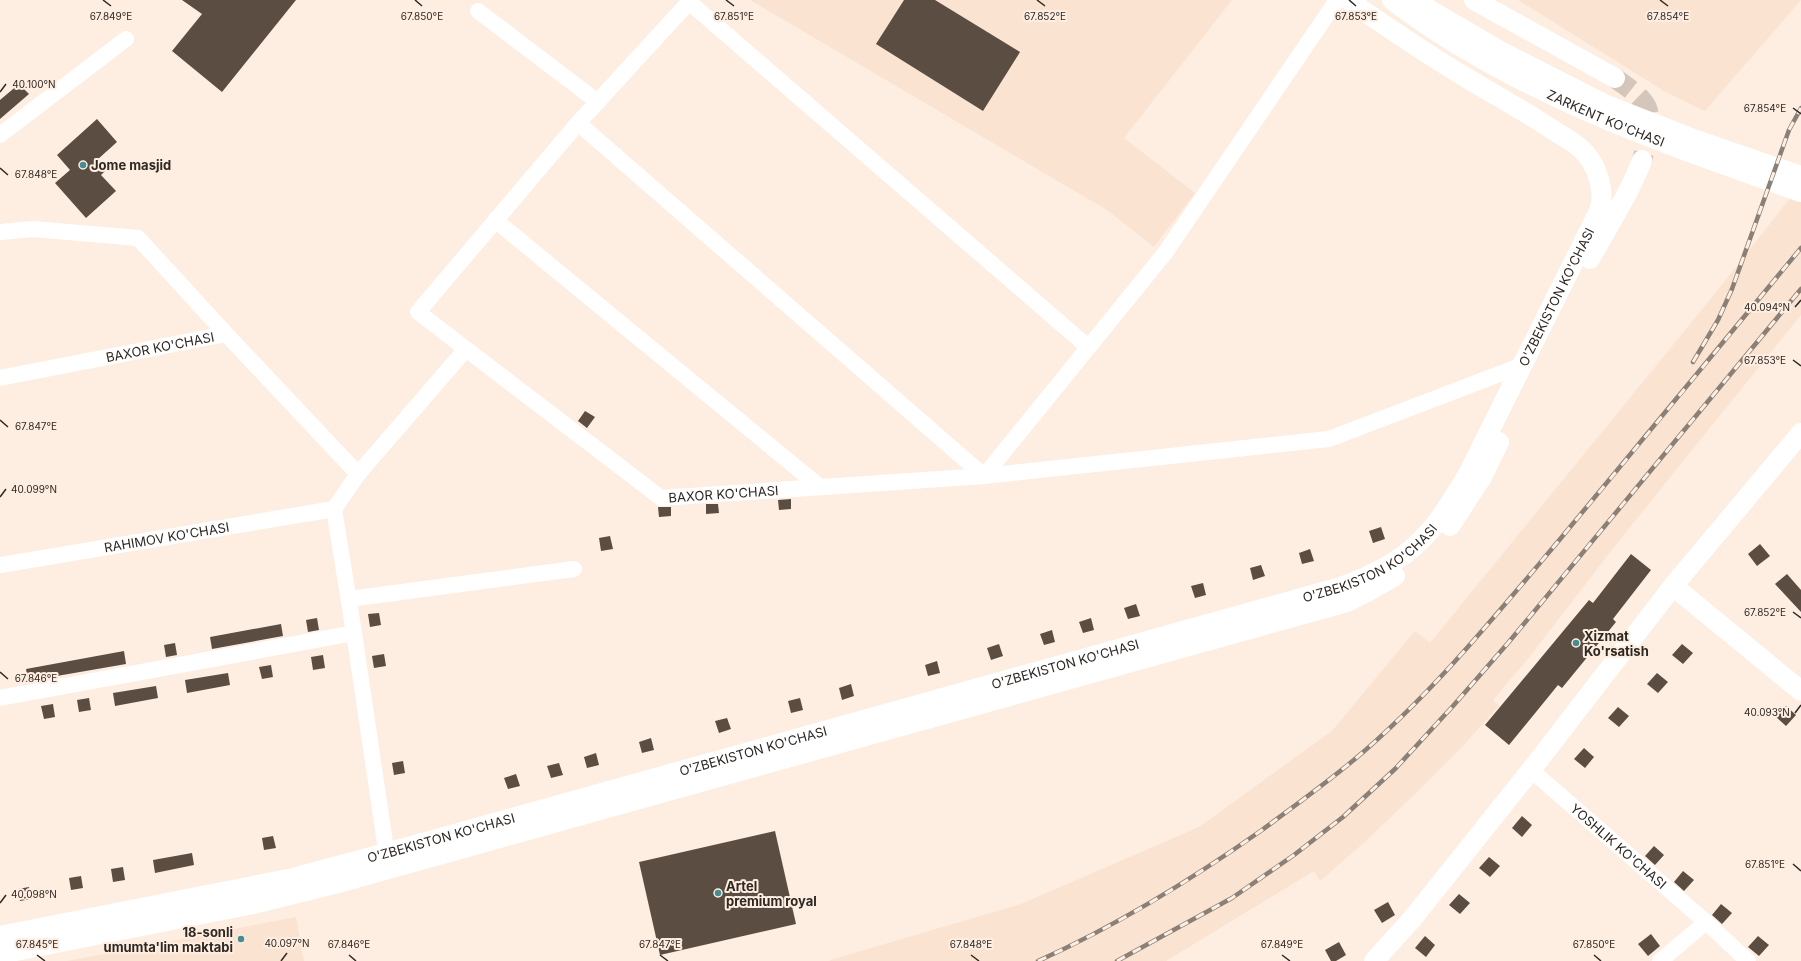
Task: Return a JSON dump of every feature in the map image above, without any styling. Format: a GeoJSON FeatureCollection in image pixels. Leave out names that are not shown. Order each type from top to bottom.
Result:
{"type":"FeatureCollection","features":[{"type":"Feature","properties":{"kind":"main road","name":"O'ZBEKISTON KO'CHASI"},"geometry":{"type":"LineString","coordinates":[[0,936],[293,878],[390,852],[1334,590],[1361,580],[1400,558],[1418,544],[1432,528],[1468,474],[1601,208],[1600,184],[1593,165],[1581,149],[1514,105],[1469,80],[1349,0]]}},
{"type":"Feature","properties":{"kind":"main road"},"geometry":{"type":"LineString","coordinates":[[1392,0],[1422,10]]}},
{"type":"Feature","properties":{"kind":"main road"},"geometry":{"type":"LineString","coordinates":[[1474,0],[1615,78]]}},
{"type":"Feature","properties":{"kind":"main road","name":"ZARKENT KO'CHASI"},"geometry":{"type":"LineString","coordinates":[[1422,10],[1493,65],[1597,117],[1801,176]]}},
{"type":"Feature","properties":{"kind":"main road","name":"ZARKENT KO'CHASI"},"geometry":{"type":"LineString","coordinates":[[1694,146],[1801,192]]}},
{"type":"Feature","properties":{"kind":"main road","name":"O'ZBEKISTON KO'CHASI"},"geometry":{"type":"LineString","coordinates":[[0,954],[254,904],[328,886],[1347,602],[1368,592],[1407,568],[1426,552],[1442,535],[1470,498],[1482,478],[1566,302],[1624,199],[1636,176],[1642,160]]}},
{"type":"Feature","properties":{"kind":"main road"},"geometry":{"type":"LineString","coordinates":[[1374,961],[1412,919],[1531,770],[1673,586],[1801,433]]}},
{"type":"Feature","properties":{"kind":"main road"},"geometry":{"type":"LineString","coordinates":[[1673,586],[1801,691]]}},
{"type":"Feature","properties":{"kind":"street"},"geometry":{"type":"LineString","coordinates":[[578,123],[984,476],[1165,253],[1338,0]]}},
{"type":"Feature","properties":{"kind":"street"},"geometry":{"type":"LineString","coordinates":[[820,487],[495,220],[578,123],[689,2],[1088,347]]}},
{"type":"Feature","properties":{"kind":"street"},"geometry":{"type":"LineString","coordinates":[[478,11],[598,102]]}},
{"type":"Feature","properties":{"kind":"street"},"geometry":{"type":"LineString","coordinates":[[0,135],[126,39]]}},
{"type":"Feature","properties":{"kind":"street","name":"BAXOR KO'CHASI"},"geometry":{"type":"LineString","coordinates":[[495,220],[418,312],[661,498],[984,476],[1329,439],[1523,365]]}},
{"type":"Feature","properties":{"kind":"street"},"geometry":{"type":"LineString","coordinates":[[0,232],[33,229],[138,238],[226,334]]}},
{"type":"Feature","properties":{"kind":"street","name":"BAXOR KO'CHASI"},"geometry":{"type":"LineString","coordinates":[[0,378],[226,334],[358,474]]}},
{"type":"Feature","properties":{"kind":"street"},"geometry":{"type":"LineString","coordinates":[[390,852],[385,843],[349,599],[334,509],[358,474],[466,348]]}},
{"type":"Feature","properties":{"kind":"street","name":"RAHIMOV KO'CHASI"},"geometry":{"type":"LineString","coordinates":[[0,564],[334,509]]}},
{"type":"Feature","properties":{"kind":"street"},"geometry":{"type":"LineString","coordinates":[[349,599],[574,569]]}},
{"type":"Feature","properties":{"kind":"street"},"geometry":{"type":"LineString","coordinates":[[0,698],[354,633]]}},
{"type":"Feature","properties":{"kind":"street","name":"YOSHLIK KO'CHASI"},"geometry":{"type":"LineString","coordinates":[[1531,770],[1706,922],[1748,961]]}},
{"type":"Feature","properties":{"kind":"street"},"geometry":{"type":"LineString","coordinates":[[1660,961],[1706,922]]}},
{"type":"Feature","properties":{"kind":"shaded area"},"geometry":{"type":"Polygon","coordinates":[[[750,0],[1232,0],[1124,138],[1195,193],[1154,247],[1107,210],[750,0]]]}},
{"type":"Feature","properties":{"kind":"shaded area"},"geometry":{"type":"Polygon","coordinates":[[[1518,0],[1801,0],[1705,111],[1664,91],[1518,0]]]}},
{"type":"Feature","properties":{"kind":"shaded area"},"geometry":{"type":"Polygon","coordinates":[[[1794,193],[1801,196],[1801,315],[1618,542],[1527,660],[1493,700],[1499,706],[1461,748],[1422,787],[1366,841],[1320,881],[1314,871],[1166,961],[830,961],[1021,904],[1199,827],[1332,731],[1415,631],[1430,643],[1717,291],[1794,193]]]}},
{"type":"Feature","properties":{"kind":"shaded area","name":"18-sonli umumta'lim maktabi"},"geometry":{"type":"Polygon","coordinates":[[[296,917],[304,961],[67,961],[296,917]]]}},
{"type":"Feature","properties":{"kind":"building"},"geometry":{"type":"Polygon","coordinates":[[[182,0],[296,0],[222,92],[172,51],[202,14],[182,0]]]}},
{"type":"Feature","properties":{"kind":"building"},"geometry":{"type":"Polygon","coordinates":[[[904,0],[935,0],[1020,52],[983,111],[876,44],[904,0]]]}},
{"type":"Feature","properties":{"kind":"building"},"geometry":{"type":"Polygon","coordinates":[[[19,84],[29,94],[0,119],[0,100],[19,84]]]}},
{"type":"Feature","properties":{"kind":"building","name":"Jome masjid"},"geometry":{"type":"Polygon","coordinates":[[[97,119],[117,142],[97,160],[106,170],[101,175],[116,191],[86,218],[55,183],[70,170],[57,155],[97,119]]]}},
{"type":"Feature","properties":{"kind":"building"},"geometry":{"type":"Polygon","coordinates":[[[585,411],[595,417],[587,428],[578,421],[585,411]]]}},
{"type":"Feature","properties":{"kind":"building"},"geometry":{"type":"Polygon","coordinates":[[[791,499],[791,509],[779,510],[778,500],[791,499]]]}},
{"type":"Feature","properties":{"kind":"building"},"geometry":{"type":"Polygon","coordinates":[[[706,504],[718,504],[719,513],[706,514],[706,504]]]}},
{"type":"Feature","properties":{"kind":"building"},"geometry":{"type":"Polygon","coordinates":[[[658,507],[671,507],[671,516],[659,517],[658,507]]]}},
{"type":"Feature","properties":{"kind":"building"},"geometry":{"type":"Polygon","coordinates":[[[1381,527],[1385,539],[1373,543],[1369,531],[1381,527]]]}},
{"type":"Feature","properties":{"kind":"building"},"geometry":{"type":"Polygon","coordinates":[[[610,536],[613,549],[601,551],[599,538],[610,536]]]}},
{"type":"Feature","properties":{"kind":"building"},"geometry":{"type":"Polygon","coordinates":[[[1760,544],[1770,556],[1757,566],[1748,554],[1760,544]]]}},
{"type":"Feature","properties":{"kind":"building"},"geometry":{"type":"Polygon","coordinates":[[[1310,549],[1314,561],[1302,564],[1299,553],[1310,549]]]}},
{"type":"Feature","properties":{"kind":"building"},"geometry":{"type":"Polygon","coordinates":[[[1631,554],[1651,570],[1613,619],[1616,622],[1562,688],[1558,685],[1509,745],[1485,725],[1589,600],[1593,603],[1631,554]]]}},
{"type":"Feature","properties":{"kind":"building"},"geometry":{"type":"Polygon","coordinates":[[[1261,565],[1265,576],[1253,580],[1250,568],[1261,565]]]}},
{"type":"Feature","properties":{"kind":"building"},"geometry":{"type":"Polygon","coordinates":[[[1787,574],[1801,590],[1801,612],[1775,584],[1787,574]]]}},
{"type":"Feature","properties":{"kind":"building"},"geometry":{"type":"Polygon","coordinates":[[[1203,583],[1206,595],[1195,598],[1191,586],[1203,583]]]}},
{"type":"Feature","properties":{"kind":"building"},"geometry":{"type":"Polygon","coordinates":[[[1136,604],[1140,616],[1128,619],[1124,608],[1136,604]]]}},
{"type":"Feature","properties":{"kind":"building"},"geometry":{"type":"Polygon","coordinates":[[[379,613],[381,625],[370,627],[368,614],[379,613]]]}},
{"type":"Feature","properties":{"kind":"building"},"geometry":{"type":"Polygon","coordinates":[[[317,618],[319,630],[308,632],[306,620],[317,618]]]}},
{"type":"Feature","properties":{"kind":"building"},"geometry":{"type":"Polygon","coordinates":[[[1091,618],[1094,630],[1083,633],[1079,622],[1091,618]]]}},
{"type":"Feature","properties":{"kind":"building"},"geometry":{"type":"Polygon","coordinates":[[[281,624],[283,636],[212,649],[210,637],[281,624]]]}},
{"type":"Feature","properties":{"kind":"building"},"geometry":{"type":"Polygon","coordinates":[[[1052,630],[1055,642],[1044,645],[1040,634],[1052,630]]]}},
{"type":"Feature","properties":{"kind":"building"},"geometry":{"type":"Polygon","coordinates":[[[175,643],[177,655],[166,657],[164,645],[175,643]]]}},
{"type":"Feature","properties":{"kind":"building"},"geometry":{"type":"Polygon","coordinates":[[[999,644],[1003,656],[991,660],[987,648],[999,644]]]}},
{"type":"Feature","properties":{"kind":"building"},"geometry":{"type":"Polygon","coordinates":[[[1682,644],[1693,653],[1683,664],[1672,655],[1682,644]]]}},
{"type":"Feature","properties":{"kind":"building"},"geometry":{"type":"Polygon","coordinates":[[[124,651],[126,664],[28,681],[26,669],[124,651]]]}},
{"type":"Feature","properties":{"kind":"building"},"geometry":{"type":"Polygon","coordinates":[[[384,654],[386,666],[374,668],[372,656],[384,654]]]}},
{"type":"Feature","properties":{"kind":"building"},"geometry":{"type":"Polygon","coordinates":[[[323,655],[325,668],[313,670],[311,657],[323,655]]]}},
{"type":"Feature","properties":{"kind":"building"},"geometry":{"type":"Polygon","coordinates":[[[937,661],[940,673],[928,676],[925,665],[937,661]]]}},
{"type":"Feature","properties":{"kind":"building"},"geometry":{"type":"Polygon","coordinates":[[[271,665],[273,677],[262,679],[259,667],[271,665]]]}},
{"type":"Feature","properties":{"kind":"building"},"geometry":{"type":"Polygon","coordinates":[[[228,673],[230,685],[187,693],[185,680],[228,673]]]}},
{"type":"Feature","properties":{"kind":"building"},"geometry":{"type":"Polygon","coordinates":[[[1657,673],[1668,682],[1658,693],[1647,684],[1657,673]]]}},
{"type":"Feature","properties":{"kind":"building"},"geometry":{"type":"Polygon","coordinates":[[[851,684],[854,696],[842,700],[839,688],[851,684]]]}},
{"type":"Feature","properties":{"kind":"building"},"geometry":{"type":"Polygon","coordinates":[[[156,686],[158,698],[115,706],[113,693],[156,686]]]}},
{"type":"Feature","properties":{"kind":"building"},"geometry":{"type":"Polygon","coordinates":[[[89,698],[91,710],[79,712],[77,700],[89,698]]]}},
{"type":"Feature","properties":{"kind":"building"},"geometry":{"type":"Polygon","coordinates":[[[800,698],[803,710],[791,713],[788,701],[800,698]]]}},
{"type":"Feature","properties":{"kind":"building"},"geometry":{"type":"Polygon","coordinates":[[[53,704],[55,717],[44,719],[41,706],[53,704]]]}},
{"type":"Feature","properties":{"kind":"building"},"geometry":{"type":"Polygon","coordinates":[[[1786,706],[1796,715],[1786,726],[1776,717],[1786,706]]]}},
{"type":"Feature","properties":{"kind":"building"},"geometry":{"type":"Polygon","coordinates":[[[1618,707],[1629,716],[1619,727],[1608,718],[1618,707]]]}},
{"type":"Feature","properties":{"kind":"building"},"geometry":{"type":"Polygon","coordinates":[[[727,718],[731,729],[719,733],[715,721],[727,718]]]}},
{"type":"Feature","properties":{"kind":"building"},"geometry":{"type":"Polygon","coordinates":[[[651,738],[654,750],[642,753],[639,742],[651,738]]]}},
{"type":"Feature","properties":{"kind":"building"},"geometry":{"type":"Polygon","coordinates":[[[1584,748],[1594,757],[1585,768],[1574,759],[1584,748]]]}},
{"type":"Feature","properties":{"kind":"building"},"geometry":{"type":"Polygon","coordinates":[[[596,753],[599,765],[587,768],[584,757],[596,753]]]}},
{"type":"Feature","properties":{"kind":"building"},"geometry":{"type":"Polygon","coordinates":[[[403,761],[405,773],[394,775],[392,763],[403,761]]]}},
{"type":"Feature","properties":{"kind":"building"},"geometry":{"type":"Polygon","coordinates":[[[559,763],[563,775],[551,778],[547,766],[559,763]]]}},
{"type":"Feature","properties":{"kind":"building"},"geometry":{"type":"Polygon","coordinates":[[[516,774],[520,786],[508,789],[504,778],[516,774]]]}},
{"type":"Feature","properties":{"kind":"building"},"geometry":{"type":"Polygon","coordinates":[[[1522,816],[1532,825],[1522,837],[1512,828],[1522,816]]]}},
{"type":"Feature","properties":{"kind":"building","name":"Artel premium royal"},"geometry":{"type":"Polygon","coordinates":[[[775,831],[796,924],[660,955],[639,862],[775,831]]]}},
{"type":"Feature","properties":{"kind":"building"},"geometry":{"type":"Polygon","coordinates":[[[273,836],[276,848],[264,850],[262,838],[273,836]]]}},
{"type":"Feature","properties":{"kind":"building"},"geometry":{"type":"Polygon","coordinates":[[[1654,846],[1664,855],[1655,865],[1645,856],[1654,846]]]}},
{"type":"Feature","properties":{"kind":"building"},"geometry":{"type":"Polygon","coordinates":[[[192,853],[194,865],[155,873],[153,860],[192,853]]]}},
{"type":"Feature","properties":{"kind":"building"},"geometry":{"type":"Polygon","coordinates":[[[1489,857],[1500,866],[1490,877],[1479,868],[1489,857]]]}},
{"type":"Feature","properties":{"kind":"building"},"geometry":{"type":"Polygon","coordinates":[[[123,867],[125,880],[113,882],[111,869],[123,867]]]}},
{"type":"Feature","properties":{"kind":"building"},"geometry":{"type":"Polygon","coordinates":[[[1683,871],[1694,880],[1684,891],[1674,882],[1683,871]]]}},
{"type":"Feature","properties":{"kind":"building"},"geometry":{"type":"Polygon","coordinates":[[[81,876],[83,888],[71,890],[69,878],[81,876]]]}},
{"type":"Feature","properties":{"kind":"building"},"geometry":{"type":"Polygon","coordinates":[[[29,887],[31,899],[20,901],[18,889],[29,887]]]}},
{"type":"Feature","properties":{"kind":"building"},"geometry":{"type":"Polygon","coordinates":[[[1459,894],[1470,903],[1460,914],[1449,905],[1459,894]]]}},
{"type":"Feature","properties":{"kind":"building"},"geometry":{"type":"Polygon","coordinates":[[[1388,902],[1395,915],[1382,923],[1374,910],[1388,902]]]}},
{"type":"Feature","properties":{"kind":"building"},"geometry":{"type":"Polygon","coordinates":[[[1721,904],[1732,913],[1722,924],[1712,915],[1721,904]]]}},
{"type":"Feature","properties":{"kind":"building"},"geometry":{"type":"Polygon","coordinates":[[[1651,934],[1660,946],[1648,956],[1638,944],[1651,934]]]}},
{"type":"Feature","properties":{"kind":"building"},"geometry":{"type":"Polygon","coordinates":[[[1425,936],[1435,945],[1426,957],[1415,948],[1425,936]]]}},
{"type":"Feature","properties":{"kind":"building"},"geometry":{"type":"Polygon","coordinates":[[[1758,936],[1769,945],[1759,956],[1748,947],[1758,936]]]}},
{"type":"Feature","properties":{"kind":"building"},"geometry":{"type":"Polygon","coordinates":[[[1339,942],[1346,955],[1336,961],[1331,961],[1325,950],[1339,942]]]}},
{"type":"Feature","properties":{"kind":"tunnel"},"geometry":{"type":"LineString","coordinates":[[1615,78],[1642,100],[1649,113],[1649,129],[1642,160]]}},
{"type":"Feature","properties":{"kind":"railway"},"geometry":{"type":"LineString","coordinates":[[1693,362],[1718,320],[1732,289],[1789,130],[1801,108]]}},
{"type":"Feature","properties":{"kind":"railway"},"geometry":{"type":"LineString","coordinates":[[1038,961],[1097,932],[1153,901],[1262,830],[1355,759],[1411,708],[1488,625],[1801,248]]}},
{"type":"Feature","properties":{"kind":"railway"},"geometry":{"type":"LineString","coordinates":[[1117,961],[1232,898],[1294,855],[1343,817],[1395,769],[1508,643],[1801,289]]}},
{"type":"Feature","properties":{"kind":"place","name":"Jome masjid"},"geometry":{"type":"Point","coordinates":[83,165]}},
{"type":"Feature","properties":{"kind":"place","name":"Xizmat Ko'rsatish"},"geometry":{"type":"Point","coordinates":[1576,643]}},
{"type":"Feature","properties":{"kind":"place","name":"Artel premium royal"},"geometry":{"type":"Point","coordinates":[718,893]}},
{"type":"Feature","properties":{"kind":"place","name":"18-sonli umumta'lim maktabi"},"geometry":{"type":"Point","coordinates":[241,939]}}]}
